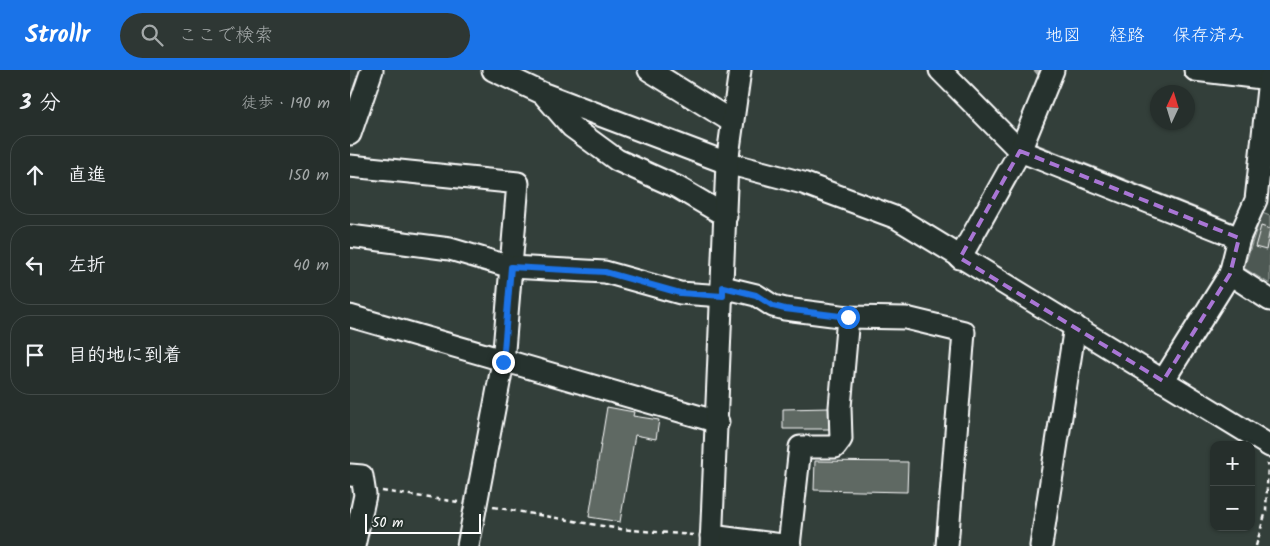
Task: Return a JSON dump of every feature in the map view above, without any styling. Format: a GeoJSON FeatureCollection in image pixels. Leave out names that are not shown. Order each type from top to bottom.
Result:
{"type":"FeatureCollection","features":[{"type":"Feature","properties":{"kind":"street"},"geometry":{"type":"LineString","coordinates":[[350,134],[356,97],[372,70]]}},
{"type":"Feature","properties":{"kind":"street"},"geometry":{"type":"LineString","coordinates":[[493,70],[544,94],[727,163],[803,183],[896,218],[1270,446]]}},
{"type":"Feature","properties":{"kind":"street"},"geometry":{"type":"LineString","coordinates":[[649,70],[731,122]]}},
{"type":"Feature","properties":{"kind":"street"},"geometry":{"type":"LineString","coordinates":[[740,70],[731,122],[727,163],[718,422],[711,541],[790,546],[800,447],[835,446],[841,439],[840,407],[848,317]]}},
{"type":"Feature","properties":{"kind":"street"},"geometry":{"type":"LineString","coordinates":[[940,70],[1020,151],[1240,238]]}},
{"type":"Feature","properties":{"kind":"street"},"geometry":{"type":"LineString","coordinates":[[1163,381],[1230,274],[1240,238],[1263,202],[1270,79],[1196,70]]}},
{"type":"Feature","properties":{"kind":"street"},"geometry":{"type":"LineString","coordinates":[[960,258],[1020,151],[1049,80]]}},
{"type":"Feature","properties":{"kind":"street"},"geometry":{"type":"LineString","coordinates":[[544,94],[572,127],[617,160],[677,187],[726,216]]}},
{"type":"Feature","properties":{"kind":"street"},"geometry":{"type":"LineString","coordinates":[[350,166],[518,183],[503,362],[468,546]]}},
{"type":"Feature","properties":{"kind":"street"},"geometry":{"type":"LineString","coordinates":[[350,236],[450,249],[511,267],[605,272],[680,293],[723,292],[756,295],[773,306],[785,309],[848,317],[906,318],[964,332],[947,546]]}},
{"type":"Feature","properties":{"kind":"street"},"geometry":{"type":"LineString","coordinates":[[1230,274],[1270,300]]}},
{"type":"Feature","properties":{"kind":"street"},"geometry":{"type":"LineString","coordinates":[[350,316],[503,362],[718,422]]}},
{"type":"Feature","properties":{"kind":"street"},"geometry":{"type":"LineString","coordinates":[[1041,546],[1075,326]]}},
{"type":"Feature","properties":{"kind":"street"},"geometry":{"type":"LineString","coordinates":[[354,546],[364,495],[357,482]]}},
{"type":"Feature","properties":{"kind":"path"},"geometry":{"type":"LineString","coordinates":[[1256,546],[1266,512],[1268,463],[1270,460]]}},
{"type":"Feature","properties":{"kind":"path"},"geometry":{"type":"LineString","coordinates":[[357,482],[475,504],[711,541]]}},
{"type":"Feature","properties":{"kind":"highlighted area"},"geometry":{"type":"Polygon","coordinates":[[[1020,151],[1239,238],[1230,274],[1163,381],[960,258],[1020,151]]]}},
{"type":"Feature","properties":{"kind":"shaded area"},"geometry":{"type":"Polygon","coordinates":[[[1262,213],[1270,216],[1270,284],[1244,268],[1262,213]]]}},
{"type":"Feature","properties":{"kind":"building"},"geometry":{"type":"Polygon","coordinates":[[[1261,226],[1270,229],[1266,250],[1255,247],[1261,226]]]}},
{"type":"Feature","properties":{"kind":"building"},"geometry":{"type":"Polygon","coordinates":[[[607,407],[634,412],[633,416],[659,420],[656,439],[635,435],[620,522],[589,517],[607,407]]]}},
{"type":"Feature","properties":{"kind":"building"},"geometry":{"type":"Polygon","coordinates":[[[830,408],[830,429],[783,429],[783,409],[830,408]]]}},
{"type":"Feature","properties":{"kind":"building"},"geometry":{"type":"Polygon","coordinates":[[[815,461],[908,462],[907,492],[814,490],[815,461]]]}},
{"type":"Feature","properties":{"kind":"waterway"},"geometry":{"type":"LineString","coordinates":[[1036,70],[1042,77]]}},
{"type":"Feature","properties":{"kind":"waterway"},"geometry":{"type":"LineString","coordinates":[[1033,141],[1032,144],[1238,226]]}},
{"type":"Feature","properties":{"kind":"waterway"},"geometry":{"type":"LineString","coordinates":[[1247,250],[1252,234]]}},
{"type":"Feature","properties":{"kind":"route"},"geometry":{"type":"LineString","coordinates":[[503,362],[511,267],[605,272],[657,285],[680,293],[723,296],[723,287],[756,295],[773,306],[785,309],[848,317]]}}]}
